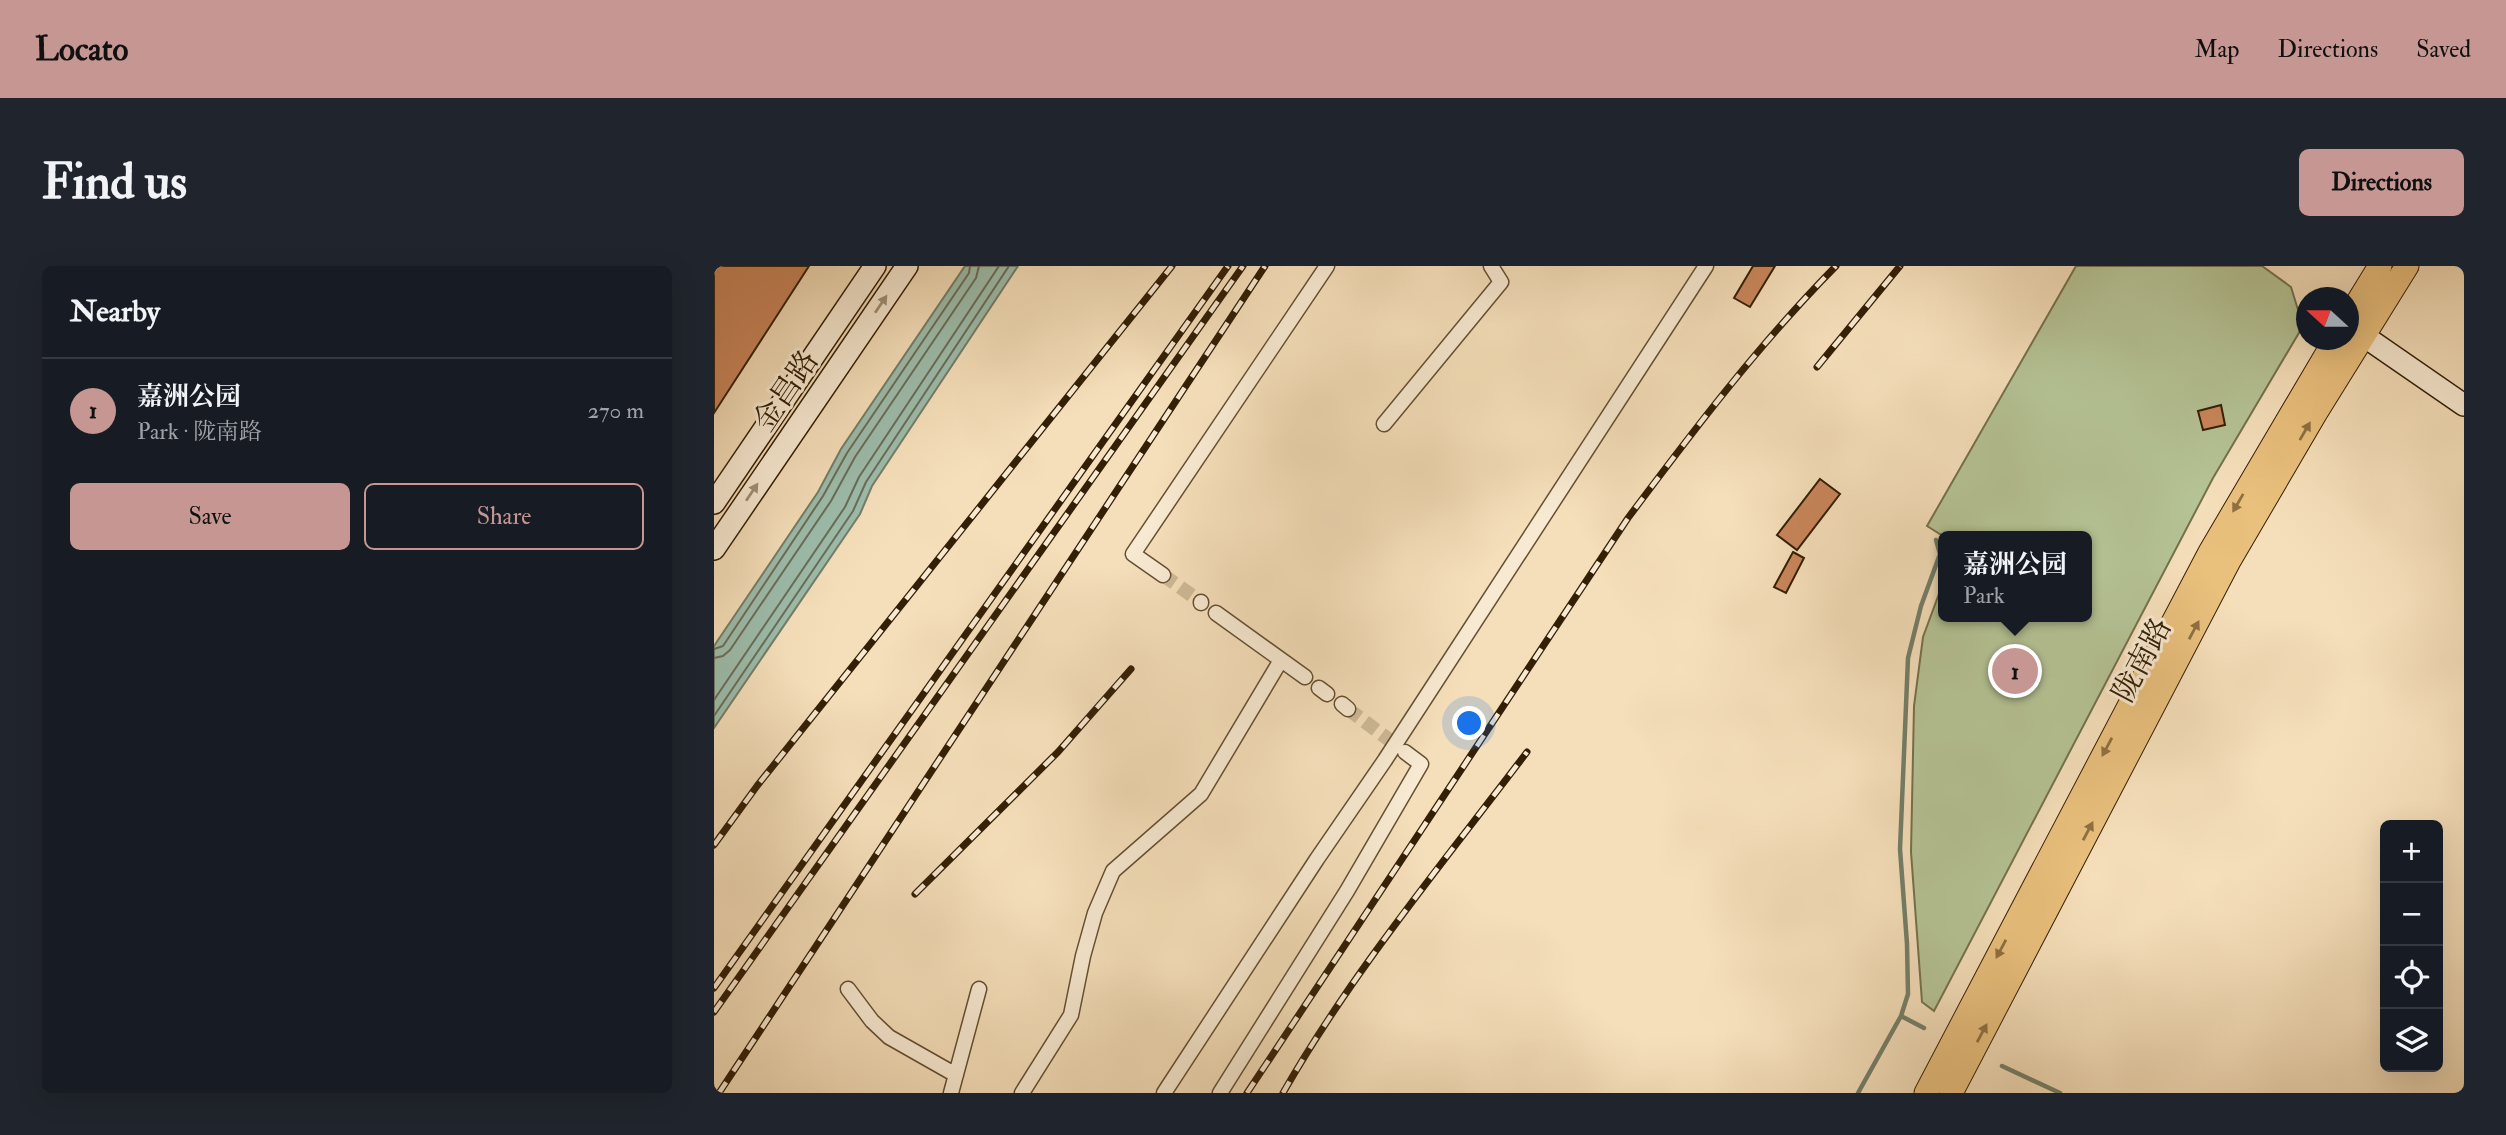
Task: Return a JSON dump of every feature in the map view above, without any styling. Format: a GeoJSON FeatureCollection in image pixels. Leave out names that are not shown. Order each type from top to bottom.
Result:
{"type":"FeatureCollection","features":[{"type":"Feature","properties":{"kind":"main road","name":"金昌路"},"geometry":{"type":"LineString","coordinates":[[714,503],[875,266]]}},
{"type":"Feature","properties":{"kind":"main road","name":"金昌路"},"geometry":{"type":"LineString","coordinates":[[714,549],[907,266]]}},
{"type":"Feature","properties":{"kind":"main road"},"geometry":{"type":"LineString","coordinates":[[2359,301],[2381,266]]}},
{"type":"Feature","properties":{"kind":"main road","name":"陇南路"},"geometry":{"type":"LineString","coordinates":[[2359,327],[2407,266]]}},
{"type":"Feature","properties":{"kind":"main road"},"geometry":{"type":"LineString","coordinates":[[2359,333],[2464,405]]}},
{"type":"Feature","properties":{"kind":"main road","name":"陇南路"},"geometry":{"type":"LineString","coordinates":[[1926,1093],[2210,552],[2329,350]]}},
{"type":"Feature","properties":{"kind":"main road","name":"陇南路"},"geometry":{"type":"LineString","coordinates":[[1951,1093],[2230,561],[2315,414],[2347,350]]}},
{"type":"Feature","properties":{"kind":"street"},"geometry":{"type":"LineString","coordinates":[[1163,575],[1133,554],[1327,266]]}},
{"type":"Feature","properties":{"kind":"street"},"geometry":{"type":"LineString","coordinates":[[1384,424],[1501,282],[1491,266]]}},
{"type":"Feature","properties":{"kind":"street"},"geometry":{"type":"LineString","coordinates":[[1164,1093],[1385,760],[1706,266]]}},
{"type":"Feature","properties":{"kind":"street"},"geometry":{"type":"LineString","coordinates":[[1216,613],[1305,677]]}},
{"type":"Feature","properties":{"kind":"street"},"geometry":{"type":"LineString","coordinates":[[1022,1093],[1071,1015],[1083,956],[1113,871],[1201,794],[1282,660]]}},
{"type":"Feature","properties":{"kind":"street"},"geometry":{"type":"LineString","coordinates":[[1220,1093],[1347,891],[1421,764],[1405,752]]}},
{"type":"Feature","properties":{"kind":"street"},"geometry":{"type":"LineString","coordinates":[[848,989],[888,1037],[956,1075]]}},
{"type":"Feature","properties":{"kind":"street"},"geometry":{"type":"LineString","coordinates":[[951,1093],[979,989]]}},
{"type":"Feature","properties":{"kind":"shaded area"},"geometry":{"type":"Polygon","coordinates":[[[2076,266],[2262,266],[2291,287],[2296,303],[2296,338],[2213,478],[1934,1011],[1922,1002],[1911,852],[1914,706],[1923,637],[1938,596],[1938,622],[2092,622],[2092,531],[1938,533],[1927,526],[2076,266]]]}},
{"type":"Feature","properties":{"kind":"water"},"geometry":{"type":"Polygon","coordinates":[[[965,266],[1018,266],[872,486],[860,514],[714,728],[714,646],[818,492],[841,449],[965,266]]]}},
{"type":"Feature","properties":{"kind":"building"},"geometry":{"type":"Polygon","coordinates":[[[714,266],[809,266],[714,413],[714,266]]]}},
{"type":"Feature","properties":{"kind":"building"},"geometry":{"type":"Polygon","coordinates":[[[1753,266],[1775,266],[1750,307],[1734,298],[1753,266]]]}},
{"type":"Feature","properties":{"kind":"building"},"geometry":{"type":"Polygon","coordinates":[[[2221,405],[2225,425],[2203,430],[2198,411],[2221,405]]]}},
{"type":"Feature","properties":{"kind":"building"},"geometry":{"type":"Polygon","coordinates":[[[1820,479],[1840,494],[1797,550],[1777,535],[1820,479]]]}},
{"type":"Feature","properties":{"kind":"building"},"geometry":{"type":"Polygon","coordinates":[[[1793,552],[1804,558],[1786,593],[1774,587],[1793,552]]]}},
{"type":"Feature","properties":{"kind":"waterway"},"geometry":{"type":"LineString","coordinates":[[1936,540],[1938,547]]}},
{"type":"Feature","properties":{"kind":"waterway"},"geometry":{"type":"LineString","coordinates":[[1901,1016],[1908,994],[1900,849],[1908,658],[1921,606],[1938,559]]}},
{"type":"Feature","properties":{"kind":"waterway"},"geometry":{"type":"LineString","coordinates":[[1858,1093],[1901,1016],[1924,1028]]}},
{"type":"Feature","properties":{"kind":"waterway"},"geometry":{"type":"LineString","coordinates":[[2002,1066],[2060,1093]]}},
{"type":"Feature","properties":{"kind":"tunnel"},"geometry":{"type":"LineString","coordinates":[[1163,575],[1201,602]]}},
{"type":"Feature","properties":{"kind":"tunnel"},"geometry":{"type":"LineString","coordinates":[[1348,709],[1404,751]]}},
{"type":"Feature","properties":{"kind":"railway"},"geometry":{"type":"LineString","coordinates":[[714,845],[757,786],[1172,266]]}},
{"type":"Feature","properties":{"kind":"railway"},"geometry":{"type":"LineString","coordinates":[[714,988],[1228,266]]}},
{"type":"Feature","properties":{"kind":"railway"},"geometry":{"type":"LineString","coordinates":[[714,1012],[1243,266]]}},
{"type":"Feature","properties":{"kind":"railway"},"geometry":{"type":"LineString","coordinates":[[719,1093],[1265,266]]}},
{"type":"Feature","properties":{"kind":"railway"},"geometry":{"type":"LineString","coordinates":[[1247,1093],[1628,518],[1753,357],[1836,266]]}},
{"type":"Feature","properties":{"kind":"railway"},"geometry":{"type":"LineString","coordinates":[[1817,367],[1900,266]]}},
{"type":"Feature","properties":{"kind":"railway"},"geometry":{"type":"LineString","coordinates":[[915,894],[1058,752],[1131,669]]}},
{"type":"Feature","properties":{"kind":"railway"},"geometry":{"type":"LineString","coordinates":[[1283,1093],[1368,961],[1527,752]]}},
{"type":"Feature","properties":{"kind":"place","name":"嘉洲公园"},"geometry":{"type":"Point","coordinates":[2015,671]}}]}
